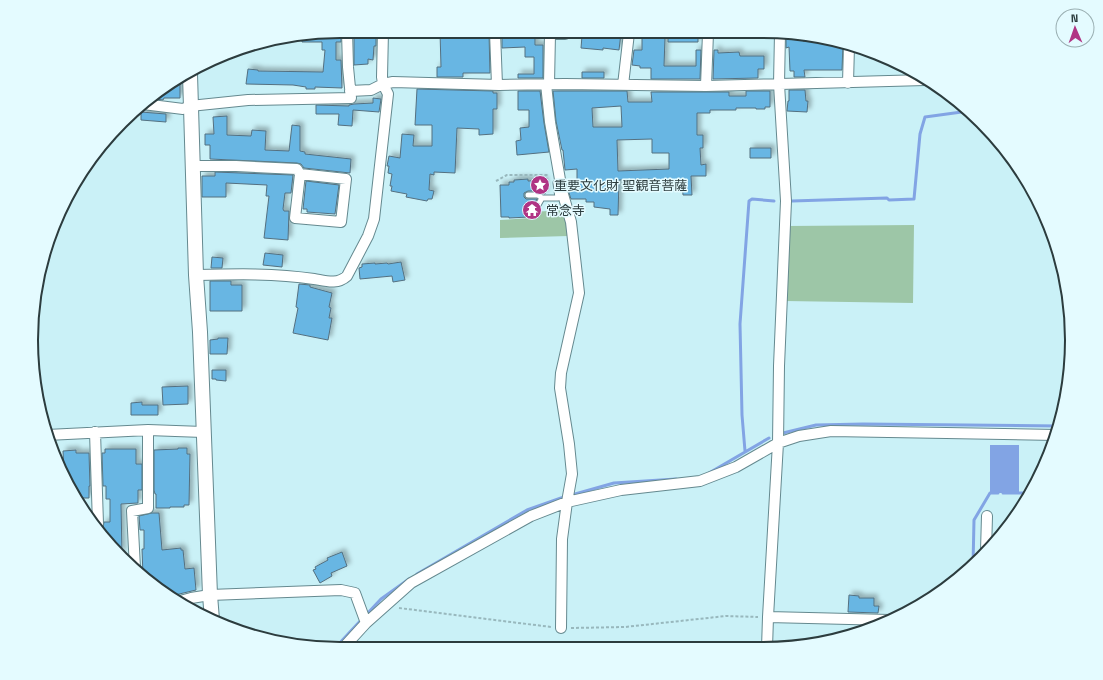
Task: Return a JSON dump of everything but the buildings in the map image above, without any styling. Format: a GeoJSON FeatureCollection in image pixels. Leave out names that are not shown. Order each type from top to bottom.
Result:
{"type":"FeatureCollection","features":[{"type":"Feature","properties":{"kind":"street"},"geometry":{"type":"LineString","coordinates":[[151,105],[183,108],[248,100],[350,98],[348,38]]}},
{"type":"Feature","properties":{"kind":"street"},"geometry":{"type":"LineString","coordinates":[[196,275],[289,275],[335,282],[347,276],[368,236],[374,219],[388,94],[383,84],[383,38]]}},
{"type":"Feature","properties":{"kind":"street"},"geometry":{"type":"LineString","coordinates":[[495,38],[497,85]]}},
{"type":"Feature","properties":{"kind":"street"},"geometry":{"type":"LineString","coordinates":[[550,38],[548,84],[550,122],[557,174],[571,222],[579,293],[561,373],[560,388],[572,474],[566,502],[562,539],[561,628]]}},
{"type":"Feature","properties":{"kind":"street"},"geometry":{"type":"LineString","coordinates":[[623,85],[628,38]]}},
{"type":"Feature","properties":{"kind":"street"},"geometry":{"type":"LineString","coordinates":[[706,86],[708,38]]}},
{"type":"Feature","properties":{"kind":"street"},"geometry":{"type":"LineString","coordinates":[[767,642],[778,443],[779,366],[786,201],[778,84],[780,39]]}},
{"type":"Feature","properties":{"kind":"street"},"geometry":{"type":"LineString","coordinates":[[848,83],[849,50]]}},
{"type":"Feature","properties":{"kind":"street"},"geometry":{"type":"LineString","coordinates":[[190,77],[196,275],[200,332],[211,613]]}},
{"type":"Feature","properties":{"kind":"street"},"geometry":{"type":"LineString","coordinates":[[350,91],[371,90],[383,84],[392,82],[497,85],[548,84],[706,86],[917,80]]}},
{"type":"Feature","properties":{"kind":"street"},"geometry":{"type":"LineString","coordinates":[[193,166],[236,166],[297,169],[300,174],[296,218],[341,222],[346,179],[300,174]]}},
{"type":"Feature","properties":{"kind":"street"},"geometry":{"type":"LineString","coordinates":[[54,436],[95,432],[148,430],[203,432]]}},
{"type":"Feature","properties":{"kind":"street"},"geometry":{"type":"LineString","coordinates":[[135,562],[132,511],[148,508],[148,430]]}},
{"type":"Feature","properties":{"kind":"street"},"geometry":{"type":"LineString","coordinates":[[349,642],[366,623],[411,583],[531,516],[566,502],[621,490],[700,482],[736,467],[778,443],[799,436],[831,431],[1050,435]]}},
{"type":"Feature","properties":{"kind":"street"},"geometry":{"type":"LineString","coordinates":[[95,432],[98,521]]}},
{"type":"Feature","properties":{"kind":"street"},"geometry":{"type":"LineString","coordinates":[[986,543],[987,516]]}},
{"type":"Feature","properties":{"kind":"street"},"geometry":{"type":"LineString","coordinates":[[185,600],[210,595],[341,590],[356,593],[366,623]]}},
{"type":"Feature","properties":{"kind":"street"},"geometry":{"type":"LineString","coordinates":[[768,617],[877,620]]}},
{"type":"Feature","properties":{"kind":"lane"},"geometry":{"type":"LineString","coordinates":[[528,195],[538,195],[542,198],[558,198],[557,174]]}},
{"type":"Feature","properties":{"kind":"lane"},"geometry":{"type":"LineString","coordinates":[[532,206],[538,205],[542,198]]}},
{"type":"Feature","properties":{"kind":"path"},"geometry":{"type":"LineString","coordinates":[[496,181],[507,175],[557,174]]}},
{"type":"Feature","properties":{"kind":"path"},"geometry":{"type":"LineString","coordinates":[[386,606],[561,628],[625,627],[726,616],[768,617]]}},
{"type":"Feature","properties":{"kind":"green space"},"geometry":{"type":"Polygon","coordinates":[[[566,210],[568,236],[500,238],[500,220],[532,218],[531,212],[566,210]]]}},
{"type":"Feature","properties":{"kind":"green space"},"geometry":{"type":"Polygon","coordinates":[[[914,225],[913,303],[785,301],[787,226],[914,225]]]}},
{"type":"Feature","properties":{"kind":"water"},"geometry":{"type":"Polygon","coordinates":[[[990,445],[1019,445],[1019,493],[990,493],[990,445]]]}},
{"type":"Feature","properties":{"kind":"waterway"},"geometry":{"type":"LineString","coordinates":[[792,201],[887,198],[889,200],[914,199],[920,134],[925,117],[961,112]]}},
{"type":"Feature","properties":{"kind":"waterway"},"geometry":{"type":"LineString","coordinates":[[745,451],[742,415],[740,324],[749,201],[752,199],[774,201]]}},
{"type":"Feature","properties":{"kind":"waterway"},"geometry":{"type":"LineString","coordinates":[[783,433],[816,425],[1052,426]]}},
{"type":"Feature","properties":{"kind":"waterway"},"geometry":{"type":"LineString","coordinates":[[709,473],[769,438]]}},
{"type":"Feature","properties":{"kind":"waterway"},"geometry":{"type":"LineString","coordinates":[[417,574],[527,510],[561,498],[614,483],[676,479]]}},
{"type":"Feature","properties":{"kind":"waterway"},"geometry":{"type":"LineString","coordinates":[[973,557],[974,520],[990,493],[998,493]]}},
{"type":"Feature","properties":{"kind":"waterway"},"geometry":{"type":"LineString","coordinates":[[1003,493],[1024,493]]}},
{"type":"Feature","properties":{"kind":"waterway"},"geometry":{"type":"LineString","coordinates":[[366,615],[381,599],[409,579]]}},
{"type":"Feature","properties":{"kind":"waterway"},"geometry":{"type":"LineString","coordinates":[[341,642],[362,619]]}},
{"type":"Feature","properties":{"kind":"place","name":"重要文化財 聖観音菩薩"},"geometry":{"type":"Point","coordinates":[540,185]}},
{"type":"Feature","properties":{"kind":"place","name":"常念寺"},"geometry":{"type":"Point","coordinates":[532,210]}}]}
